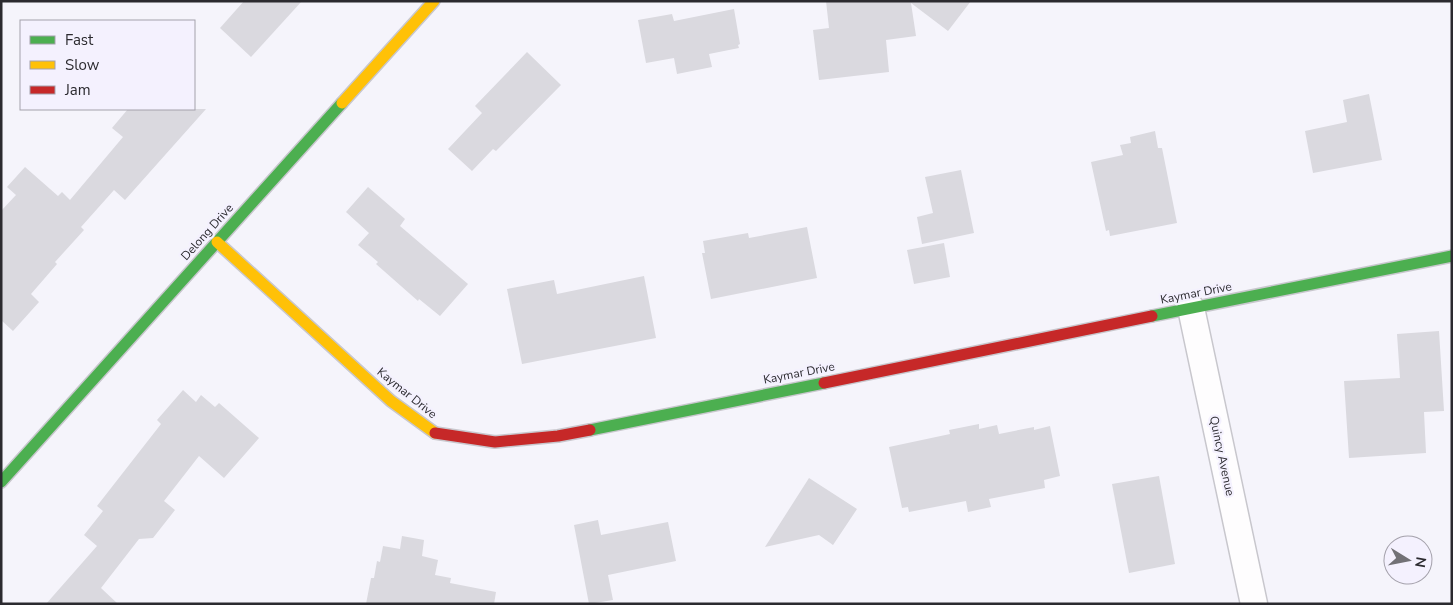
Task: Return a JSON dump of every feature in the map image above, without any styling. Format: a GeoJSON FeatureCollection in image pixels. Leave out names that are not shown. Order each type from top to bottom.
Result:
{"type":"FeatureCollection","features":[{"type":"Feature","properties":{"kind":"street","name":"Delong Drive"},"geometry":{"type":"LineString","coordinates":[[1,482],[434,1]]}},
{"type":"Feature","properties":{"kind":"street","name":"Kaymar Drive"},"geometry":{"type":"LineString","coordinates":[[217,242],[391,400],[436,434],[495,442],[558,436],[1452,256]]}},
{"type":"Feature","properties":{"kind":"street","name":"Quincy Avenue"},"geometry":{"type":"LineString","coordinates":[[1191,308],[1254,604]]}},
{"type":"Feature","properties":{"kind":"building"},"geometry":{"type":"Polygon","coordinates":[[[244,1],[302,1],[251,57],[220,28],[244,1]]]}},
{"type":"Feature","properties":{"kind":"building"},"geometry":{"type":"Polygon","coordinates":[[[826,1],[971,1],[948,31],[911,3],[916,36],[886,40],[889,72],[819,80],[813,30],[829,28],[826,1]]]}},
{"type":"Feature","properties":{"kind":"building"},"geometry":{"type":"Polygon","coordinates":[[[734,9],[740,44],[738,45],[739,48],[709,54],[712,67],[677,74],[674,58],[646,63],[638,20],[672,14],[674,21],[734,9]]]}},
{"type":"Feature","properties":{"kind":"building"},"geometry":{"type":"Polygon","coordinates":[[[527,52],[561,85],[496,151],[493,149],[472,171],[448,149],[482,113],[475,106],[527,52]]]}},
{"type":"Feature","properties":{"kind":"building"},"geometry":{"type":"Polygon","coordinates":[[[1369,94],[1382,160],[1313,173],[1305,131],[1347,122],[1343,100],[1369,94]]]}},
{"type":"Feature","properties":{"kind":"building"},"geometry":{"type":"Polygon","coordinates":[[[206,109],[125,200],[114,190],[81,227],[84,230],[55,262],[57,264],[31,294],[39,302],[13,331],[1,320],[1,211],[16,195],[7,187],[25,167],[58,196],[62,192],[70,200],[123,137],[112,128],[127,110],[206,109]]]}},
{"type":"Feature","properties":{"kind":"building"},"geometry":{"type":"Polygon","coordinates":[[[1155,131],[1158,148],[1162,148],[1177,223],[1110,236],[1109,230],[1106,231],[1091,162],[1123,155],[1120,145],[1131,143],[1130,137],[1155,131]]]}},
{"type":"Feature","properties":{"kind":"building"},"geometry":{"type":"Polygon","coordinates":[[[961,170],[974,233],[922,244],[917,217],[933,213],[925,177],[961,170]]]}},
{"type":"Feature","properties":{"kind":"building"},"geometry":{"type":"Polygon","coordinates":[[[368,187],[405,219],[400,226],[468,284],[440,316],[419,299],[418,301],[376,264],[378,262],[358,245],[369,233],[346,212],[368,187]]]}},
{"type":"Feature","properties":{"kind":"building"},"geometry":{"type":"Polygon","coordinates":[[[807,227],[817,278],[711,299],[702,253],[705,253],[703,241],[748,233],[749,238],[807,227]]]}},
{"type":"Feature","properties":{"kind":"building"},"geometry":{"type":"Polygon","coordinates":[[[944,243],[950,277],[914,284],[907,250],[944,243]]]}},
{"type":"Feature","properties":{"kind":"building"},"geometry":{"type":"Polygon","coordinates":[[[644,276],[656,338],[522,364],[507,289],[554,280],[557,294],[644,276]]]}},
{"type":"Feature","properties":{"kind":"building"},"geometry":{"type":"Polygon","coordinates":[[[1439,331],[1444,411],[1424,412],[1426,453],[1349,458],[1344,381],[1400,378],[1397,334],[1439,331]]]}},
{"type":"Feature","properties":{"kind":"building"},"geometry":{"type":"Polygon","coordinates":[[[183,390],[196,402],[201,395],[215,407],[219,403],[259,438],[224,478],[199,456],[164,501],[175,510],[153,538],[139,539],[101,588],[118,604],[46,604],[97,546],[84,535],[103,511],[97,506],[161,424],[157,420],[183,390]]]}},
{"type":"Feature","properties":{"kind":"building"},"geometry":{"type":"Polygon","coordinates":[[[979,424],[979,429],[997,425],[999,434],[1050,426],[1060,476],[1044,480],[1045,488],[989,499],[991,507],[968,512],[966,501],[909,512],[908,507],[902,508],[889,447],[950,434],[949,430],[979,424]]]}},
{"type":"Feature","properties":{"kind":"building"},"geometry":{"type":"Polygon","coordinates":[[[1159,476],[1175,564],[1129,573],[1112,484],[1159,476]]]}},
{"type":"Feature","properties":{"kind":"building"},"geometry":{"type":"Polygon","coordinates":[[[809,478],[857,509],[833,545],[819,535],[765,547],[809,478]]]}},
{"type":"Feature","properties":{"kind":"building"},"geometry":{"type":"Polygon","coordinates":[[[598,520],[601,535],[668,522],[676,561],[608,575],[613,600],[589,604],[574,525],[598,520]]]}},
{"type":"Feature","properties":{"kind":"building"},"geometry":{"type":"Polygon","coordinates":[[[402,536],[424,540],[422,556],[438,560],[435,575],[451,578],[450,583],[496,592],[494,604],[366,604],[371,578],[374,578],[377,561],[380,562],[383,546],[400,549],[402,536]]]}},
{"type":"Feature","properties":{"kind":"traffic: fast"},"geometry":{"type":"LineString","coordinates":[[1,482],[342,103]]}},
{"type":"Feature","properties":{"kind":"traffic: fast"},"geometry":{"type":"LineString","coordinates":[[1152,316],[1452,256]]}},
{"type":"Feature","properties":{"kind":"traffic: fast"},"geometry":{"type":"LineString","coordinates":[[590,430],[824,383]]}},
{"type":"Feature","properties":{"kind":"traffic: slow"},"geometry":{"type":"LineString","coordinates":[[342,103],[434,1]]}},
{"type":"Feature","properties":{"kind":"traffic: slow"},"geometry":{"type":"LineString","coordinates":[[217,242],[391,401],[435,433]]}},
{"type":"Feature","properties":{"kind":"traffic: jam"},"geometry":{"type":"LineString","coordinates":[[824,383],[1152,316]]}},
{"type":"Feature","properties":{"kind":"traffic: jam"},"geometry":{"type":"LineString","coordinates":[[435,433],[495,442],[558,436],[590,430]]}}]}
